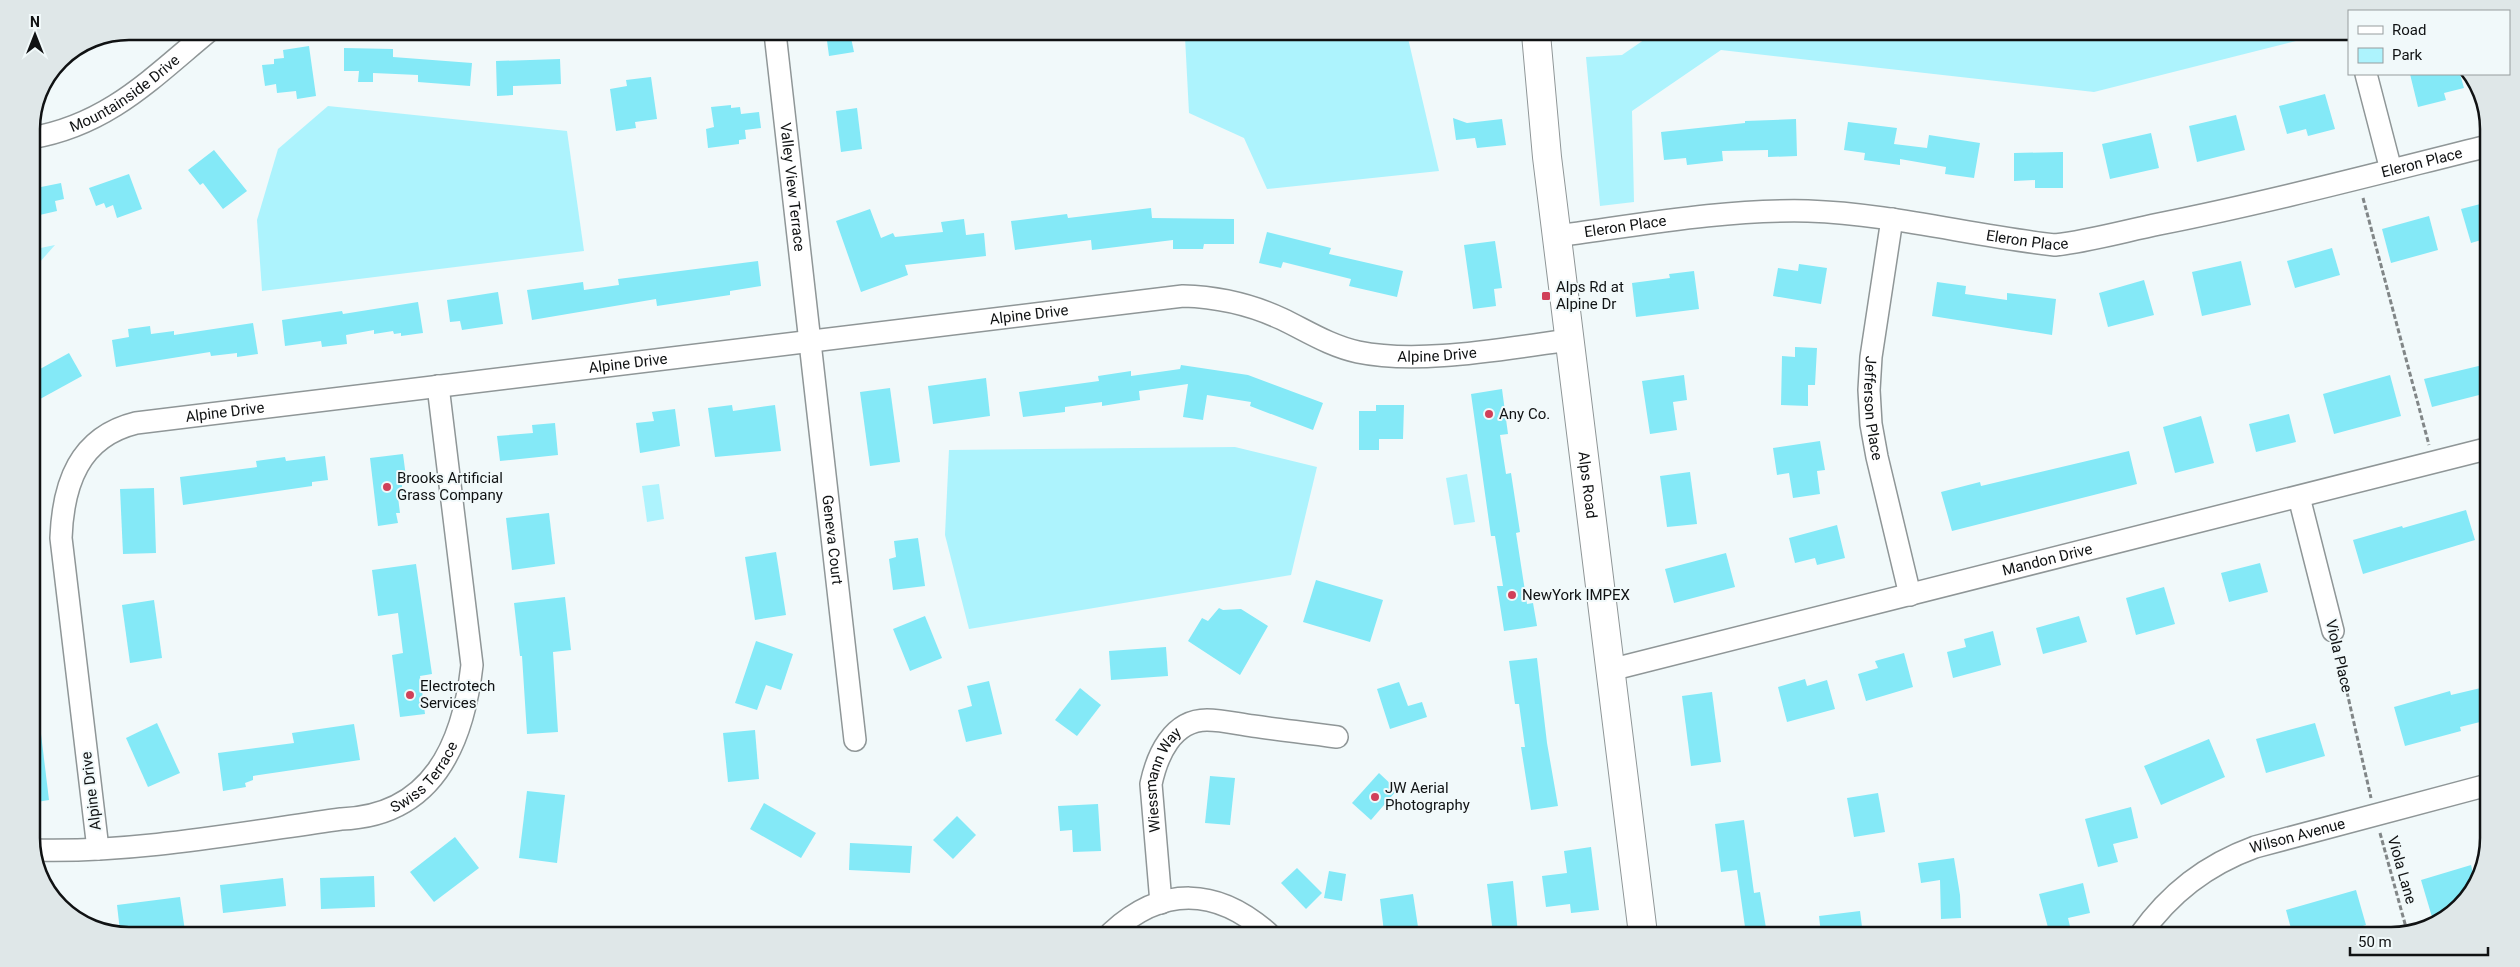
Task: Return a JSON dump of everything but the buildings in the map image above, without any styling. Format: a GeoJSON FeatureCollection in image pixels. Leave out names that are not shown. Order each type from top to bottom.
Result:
{"type":"FeatureCollection","features":[{"type":"Feature","properties":{"kind":"main road","name":"Alps Road"},"geometry":{"type":"LineString","coordinates":[[1537,40],[1556,236],[1642,927]]}},
{"type":"Feature","properties":{"kind":"street","name":"Mountainside Drive"},"geometry":{"type":"LineString","coordinates":[[40,136],[78,126],[104,114],[129,97],[199,40]]}},
{"type":"Feature","properties":{"kind":"street","name":"Valley View Terrace"},"geometry":{"type":"LineString","coordinates":[[776,40],[810,341]]}},
{"type":"Feature","properties":{"kind":"street"},"geometry":{"type":"LineString","coordinates":[[2366,75],[2391,170]]}},
{"type":"Feature","properties":{"kind":"street","name":"Eleron Place"},"geometry":{"type":"LineString","coordinates":[[1556,236],[1770,212],[1856,214],[2056,245],[2080,242],[2104,235],[2228,210],[2480,148]]}},
{"type":"Feature","properties":{"kind":"street","name":"Jefferson Place"},"geometry":{"type":"LineString","coordinates":[[1892,219],[1871,357],[1870,399],[1877,456],[1910,595]]}},
{"type":"Feature","properties":{"kind":"street","name":"Alpine Drive"},"geometry":{"type":"LineString","coordinates":[[98,849],[61,538],[62,514],[67,490],[75,470],[87,451],[101,437],[118,428],[136,423],[1183,296],[1213,298],[1250,306],[1339,347],[1386,356],[1458,354],[1570,340]]}},
{"type":"Feature","properties":{"kind":"street","name":"Geneva Court"},"geometry":{"type":"LineString","coordinates":[[810,341],[855,740]]}},
{"type":"Feature","properties":{"kind":"street","name":"Swiss Terrace"},"geometry":{"type":"LineString","coordinates":[[41,850],[98,849],[378,815],[406,800],[419,790],[436,771],[451,748],[462,722],[472,664],[438,386]]}},
{"type":"Feature","properties":{"kind":"street","name":"Mandon Drive"},"geometry":{"type":"LineString","coordinates":[[1610,670],[2480,451]]}},
{"type":"Feature","properties":{"kind":"street","name":"Viola Place"},"geometry":{"type":"LineString","coordinates":[[2298,497],[2333,632]]}},
{"type":"Feature","properties":{"kind":"street","name":"Wiessmann Way"},"geometry":{"type":"LineString","coordinates":[[1161,903],[1151,784],[1159,757],[1174,735],[1182,728],[1207,720],[1337,737]]}},
{"type":"Feature","properties":{"kind":"street","name":"Wilson Avenue"},"geometry":{"type":"LineString","coordinates":[[2146,927],[2154,915],[2177,892],[2201,872],[2227,858],[2255,847],[2480,787]]}},
{"type":"Feature","properties":{"kind":"street"},"geometry":{"type":"LineString","coordinates":[[1119,927],[1139,913],[1161,903],[1190,896],[1213,900],[1234,908],[1260,927]]}},
{"type":"Feature","properties":{"kind":"path"},"geometry":{"type":"LineString","coordinates":[[2357,178],[2434,463]]}},
{"type":"Feature","properties":{"kind":"path","name":"Viola Place"},"geometry":{"type":"LineString","coordinates":[[2333,632],[2375,816]]}},
{"type":"Feature","properties":{"kind":"path","name":"Viola Lane"},"geometry":{"type":"LineString","coordinates":[[2375,816],[2406,925]]}},
{"type":"Feature","properties":{"kind":"green space"},"geometry":{"type":"Polygon","coordinates":[[[1185,40],[1408,40],[1439,171],[1267,189],[1244,138],[1189,113],[1185,40]]]}},
{"type":"Feature","properties":{"kind":"green space"},"geometry":{"type":"Polygon","coordinates":[[[1644,40],[2300,40],[2094,92],[1721,50],[1632,111],[1634,202],[1600,206],[1586,57],[1622,55],[1644,40]]]}},
{"type":"Feature","properties":{"kind":"green space"},"geometry":{"type":"Polygon","coordinates":[[[328,106],[567,131],[584,251],[262,291],[257,220],[278,149],[328,106]]]}},
{"type":"Feature","properties":{"kind":"green space"},"geometry":{"type":"Polygon","coordinates":[[[55,245],[40,262],[40,248],[55,245]]]}},
{"type":"Feature","properties":{"kind":"green space"},"geometry":{"type":"Polygon","coordinates":[[[1235,447],[1317,467],[1291,575],[969,629],[945,535],[949,450],[1235,447]]]}},
{"type":"Feature","properties":{"kind":"green space"},"geometry":{"type":"Polygon","coordinates":[[[1467,474],[1475,522],[1454,525],[1446,478],[1467,474]]]}},
{"type":"Feature","properties":{"kind":"green space"},"geometry":{"type":"Polygon","coordinates":[[[659,484],[664,519],[647,522],[642,486],[659,484]]]}},
{"type":"Feature","properties":{"kind":"place","name":"Alps Rd at Alpine Dr"},"geometry":{"type":"Point","coordinates":[1546,296]}},
{"type":"Feature","properties":{"kind":"place","name":"Any Co."},"geometry":{"type":"Point","coordinates":[1489,414]}},
{"type":"Feature","properties":{"kind":"place","name":"Brooks Artificial Grass Company"},"geometry":{"type":"Point","coordinates":[387,487]}},
{"type":"Feature","properties":{"kind":"place","name":"NewYork IMPEX"},"geometry":{"type":"Point","coordinates":[1512,595]}},
{"type":"Feature","properties":{"kind":"place","name":"Electrotech Services"},"geometry":{"type":"Point","coordinates":[410,695]}},
{"type":"Feature","properties":{"kind":"place","name":"JW Aerial Photography"},"geometry":{"type":"Point","coordinates":[1375,797]}}]}
